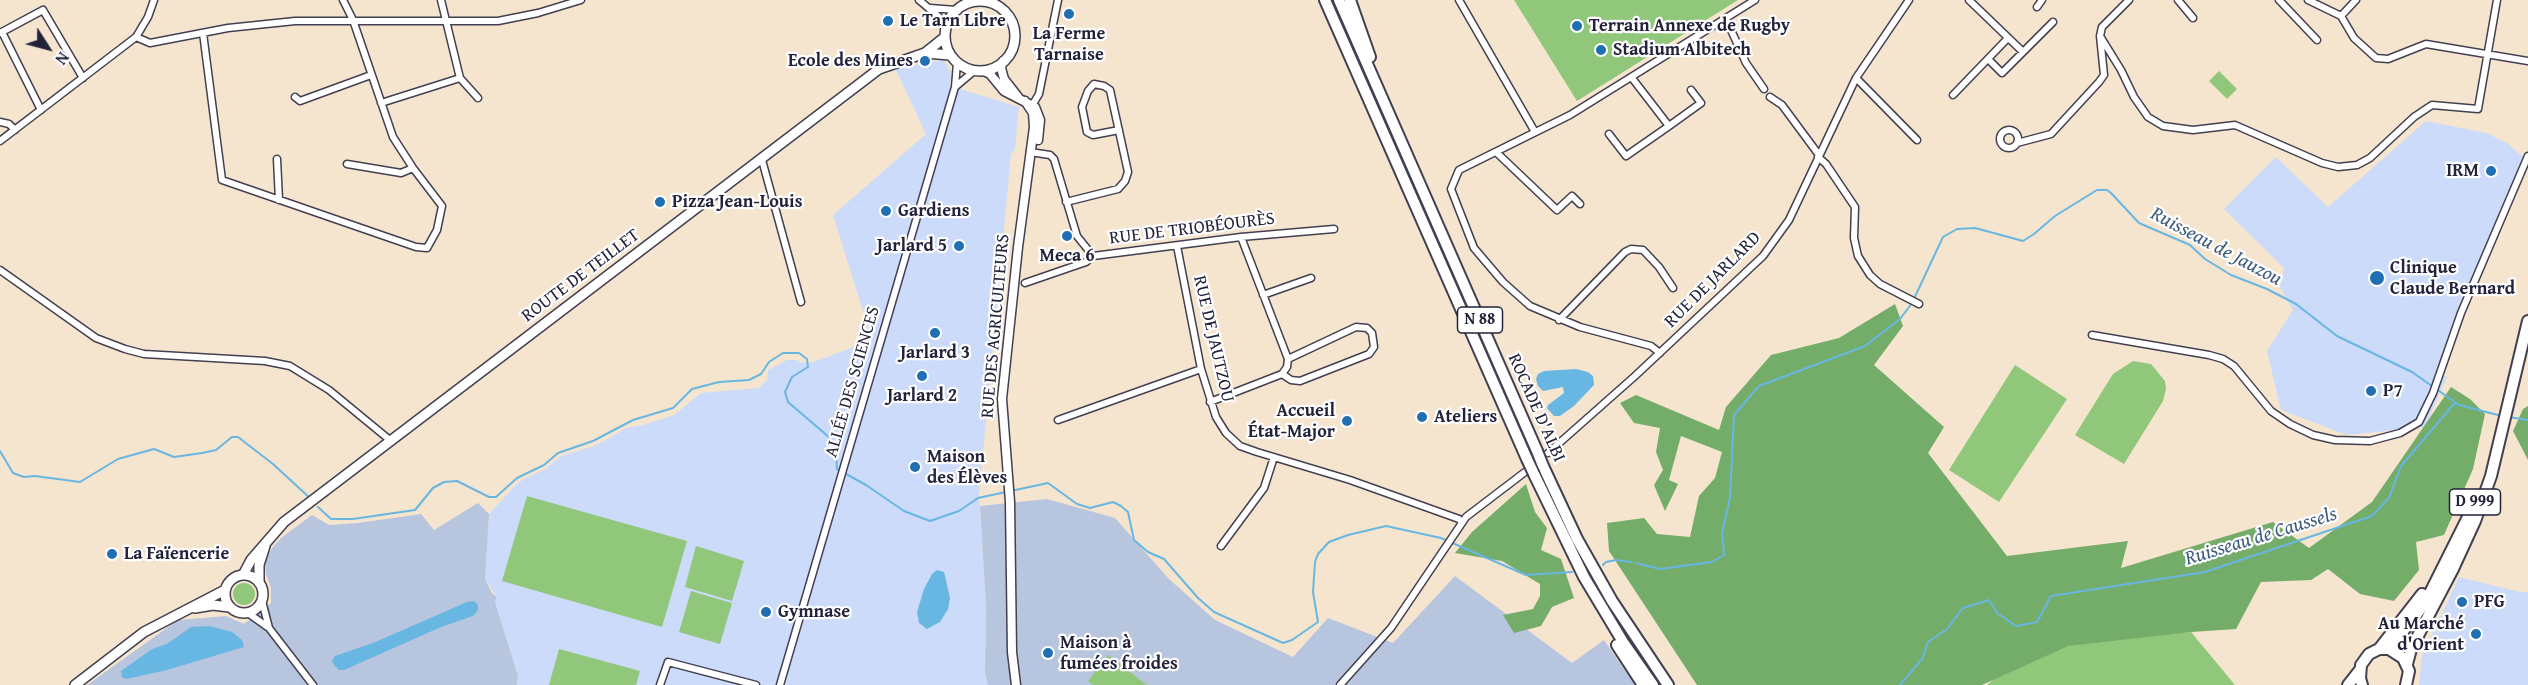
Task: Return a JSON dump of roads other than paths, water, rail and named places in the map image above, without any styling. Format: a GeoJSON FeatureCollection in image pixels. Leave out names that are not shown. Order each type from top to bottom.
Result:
{"type":"FeatureCollection","features":[{"type":"Feature","properties":{"kind":"main road"},"geometry":{"type":"LineString","coordinates":[[983,0],[1002,4],[1015,27],[1012,49],[1004,61],[979,71],[953,59],[945,33],[956,10],[973,1],[983,0]]}},
{"type":"Feature","properties":{"kind":"main road","name":"ROCADE D'ALBI"},"geometry":{"type":"LineString","coordinates":[[1325,0],[1527,459],[1530,473],[1584,577],[1623,642],[1653,685]]}},
{"type":"Feature","properties":{"kind":"main road","name":"ROCADE D'ALBI"},"geometry":{"type":"LineString","coordinates":[[1339,0],[1543,452],[1544,466],[1578,539],[1612,601],[1668,685]]}},
{"type":"Feature","properties":{"kind":"main road"},"geometry":{"type":"LineString","coordinates":[[1350,0],[1371,59],[1371,75]]}},
{"type":"Feature","properties":{"kind":"main road","name":"ROUTE DE TEILLET"},"geometry":{"type":"LineString","coordinates":[[243,575],[251,560],[284,522],[879,69],[925,53],[945,33]]}},
{"type":"Feature","properties":{"kind":"main road","name":"ROUTE DE TEILLET"},"geometry":{"type":"LineString","coordinates":[[925,53],[953,59]]}},
{"type":"Feature","properties":{"kind":"main road"},"geometry":{"type":"LineString","coordinates":[[2407,664],[2411,649],[2475,521],[2491,476],[2528,321]]}},
{"type":"Feature","properties":{"kind":"main road","name":"D 999"},"geometry":{"type":"LineString","coordinates":[[2384,649],[2443,568],[2471,513],[2502,433]]}},
{"type":"Feature","properties":{"kind":"main road","name":"ROUTE DE TEILLET"},"geometry":{"type":"LineString","coordinates":[[259,583],[259,564],[267,541]]}},
{"type":"Feature","properties":{"kind":"main road"},"geometry":{"type":"LineString","coordinates":[[75,685],[144,632],[225,590],[233,578],[249,576],[259,583],[262,601],[259,606],[248,613],[238,613],[226,602],[225,590]]}},
{"type":"Feature","properties":{"kind":"main road"},"geometry":{"type":"LineString","coordinates":[[1584,577],[1618,647],[1643,685]]}},
{"type":"Feature","properties":{"kind":"main road"},"geometry":{"type":"LineString","coordinates":[[184,610],[213,605],[229,607]]}},
{"type":"Feature","properties":{"kind":"main road"},"geometry":{"type":"LineString","coordinates":[[2348,685],[2359,671],[2364,658],[2384,649],[2397,653],[2407,664],[2409,671],[2406,685]]}},
{"type":"Feature","properties":{"kind":"main road"},"geometry":{"type":"LineString","coordinates":[[2359,671],[2362,685]]}},
{"type":"Feature","properties":{"kind":"street"},"geometry":{"type":"LineString","coordinates":[[0,141],[136,37],[148,17],[154,0]]}},
{"type":"Feature","properties":{"kind":"street"},"geometry":{"type":"LineString","coordinates":[[203,33],[222,180],[416,248],[428,248],[438,230],[442,206],[393,137],[343,0]]}},
{"type":"Feature","properties":{"kind":"street"},"geometry":{"type":"LineString","coordinates":[[441,0],[460,78],[478,98]]}},
{"type":"Feature","properties":{"kind":"street"},"geometry":{"type":"LineString","coordinates":[[136,37],[150,43],[228,28],[295,21],[498,21],[538,14],[581,0]]}},
{"type":"Feature","properties":{"kind":"street"},"geometry":{"type":"LineString","coordinates":[[919,0],[930,8],[945,33]]}},
{"type":"Feature","properties":{"kind":"street","name":"RUE DES AGRICULTEURS"},"geometry":{"type":"LineString","coordinates":[[1026,101],[1039,94],[1058,0]]}},
{"type":"Feature","properties":{"kind":"street"},"geometry":{"type":"LineString","coordinates":[[1459,0],[1535,132]]}},
{"type":"Feature","properties":{"kind":"street"},"geometry":{"type":"LineString","coordinates":[[1660,353],[1651,346],[1559,320],[1530,306],[1503,282],[1474,248],[1451,189],[1459,170],[1570,116],[1755,0]]}},
{"type":"Feature","properties":{"kind":"street","name":"RUE DE JARLARD"},"geometry":{"type":"LineString","coordinates":[[1543,452],[1618,392],[1763,256],[1789,220],[1856,78],[1909,0]]}},
{"type":"Feature","properties":{"kind":"street"},"geometry":{"type":"LineString","coordinates":[[1969,0],[2023,52]]}},
{"type":"Feature","properties":{"kind":"street"},"geometry":{"type":"LineString","coordinates":[[2037,6],[2042,0]]}},
{"type":"Feature","properties":{"kind":"street"},"geometry":{"type":"LineString","coordinates":[[2017,143],[2051,134],[2104,75],[2100,36],[2102,27],[2129,0]]}},
{"type":"Feature","properties":{"kind":"street"},"geometry":{"type":"LineString","coordinates":[[2178,0],[2193,18]]}},
{"type":"Feature","properties":{"kind":"street"},"geometry":{"type":"LineString","coordinates":[[2279,0],[2317,40]]}},
{"type":"Feature","properties":{"kind":"street"},"geometry":{"type":"LineString","coordinates":[[2308,0],[2341,16],[2354,38],[2376,58],[2388,58],[2426,44],[2528,61]]}},
{"type":"Feature","properties":{"kind":"street"},"geometry":{"type":"LineString","coordinates":[[2341,16],[2356,0]]}},
{"type":"Feature","properties":{"kind":"street"},"geometry":{"type":"LineString","coordinates":[[2100,36],[2121,70],[2134,98],[2148,117],[2163,126],[2193,130],[2235,125],[2322,163],[2338,167],[2357,165],[2370,158],[2414,117],[2432,105],[2478,109],[2497,0]]}},
{"type":"Feature","properties":{"kind":"street"},"geometry":{"type":"LineString","coordinates":[[930,8],[956,10]]}},
{"type":"Feature","properties":{"kind":"street"},"geometry":{"type":"LineString","coordinates":[[41,110],[1,32],[43,10],[83,78]]}},
{"type":"Feature","properties":{"kind":"street"},"geometry":{"type":"LineString","coordinates":[[1726,19],[1746,63],[1764,89]]}},
{"type":"Feature","properties":{"kind":"street"},"geometry":{"type":"LineString","coordinates":[[1988,59],[2002,73],[2053,22]]}},
{"type":"Feature","properties":{"kind":"street"},"geometry":{"type":"LineString","coordinates":[[1953,95],[2008,38]]}},
{"type":"Feature","properties":{"kind":"street","name":"ALLÉE DES SCIENCES"},"geometry":{"type":"LineString","coordinates":[[780,685],[955,87],[953,59]]}},
{"type":"Feature","properties":{"kind":"street","name":"RUE DES AGRICULTEURS"},"geometry":{"type":"LineString","coordinates":[[1004,61],[1001,68],[1004,79],[1038,110],[1040,120],[1027,185],[1003,392],[1002,418],[1010,502],[1012,652],[1016,685]]}},
{"type":"Feature","properties":{"kind":"street"},"geometry":{"type":"LineString","coordinates":[[955,87],[979,71],[990,74],[1004,91],[1026,101]]}},
{"type":"Feature","properties":{"kind":"street"},"geometry":{"type":"LineString","coordinates":[[295,97],[300,101],[371,75]]}},
{"type":"Feature","properties":{"kind":"street"},"geometry":{"type":"LineString","coordinates":[[381,103],[460,78]]}},
{"type":"Feature","properties":{"kind":"street"},"geometry":{"type":"LineString","coordinates":[[1632,78],[1669,126]]}},
{"type":"Feature","properties":{"kind":"street"},"geometry":{"type":"LineString","coordinates":[[1856,78],[1917,140]]}},
{"type":"Feature","properties":{"kind":"street"},"geometry":{"type":"LineString","coordinates":[[1066,201],[1118,189],[1125,181],[1128,172],[1119,130],[1110,90],[1094,84],[1088,91],[1082,107],[1087,132],[1093,135],[1119,130]]}},
{"type":"Feature","properties":{"kind":"street"},"geometry":{"type":"LineString","coordinates":[[1609,134],[1626,156],[1701,102],[1691,90]]}},
{"type":"Feature","properties":{"kind":"street"},"geometry":{"type":"LineString","coordinates":[[1770,97],[1782,105],[1855,207],[1854,238],[1858,256],[1870,275],[1880,284],[1918,304]]}},
{"type":"Feature","properties":{"kind":"street"},"geometry":{"type":"LineString","coordinates":[[0,122],[9,124],[15,130]]}},
{"type":"Feature","properties":{"kind":"street"},"geometry":{"type":"LineString","coordinates":[[1033,152],[1050,155],[1054,159],[1077,236],[1093,256]]}},
{"type":"Feature","properties":{"kind":"street"},"geometry":{"type":"LineString","coordinates":[[1496,152],[1557,210],[1572,196],[1580,204]]}},
{"type":"Feature","properties":{"kind":"street"},"geometry":{"type":"LineString","coordinates":[[2092,335],[2223,359],[2234,366],[2271,411],[2289,424],[2313,435],[2335,440],[2370,441],[2400,433],[2419,422],[2433,393],[2461,313],[2528,156]]}},
{"type":"Feature","properties":{"kind":"street"},"geometry":{"type":"LineString","coordinates":[[277,159],[279,200]]}},
{"type":"Feature","properties":{"kind":"street"},"geometry":{"type":"LineString","coordinates":[[762,160],[801,302]]}},
{"type":"Feature","properties":{"kind":"street"},"geometry":{"type":"LineString","coordinates":[[347,164],[401,172],[413,168]]}},
{"type":"Feature","properties":{"kind":"street","name":"RUE DE TRIOBÉOURÈS"},"geometry":{"type":"LineString","coordinates":[[1025,283],[1086,262],[1093,256],[1241,237],[1334,229]]}},
{"type":"Feature","properties":{"kind":"street"},"geometry":{"type":"LineString","coordinates":[[1210,402],[1282,374],[1287,367],[1288,359],[1241,237]]}},
{"type":"Feature","properties":{"kind":"street","name":"RUE DE JAUTZOU"},"geometry":{"type":"LineString","coordinates":[[1178,246],[1201,369],[1210,402],[1226,433],[1240,446],[1350,480],[1459,519],[1460,526]]}},
{"type":"Feature","properties":{"kind":"street"},"geometry":{"type":"LineString","coordinates":[[1559,320],[1625,252],[1631,249],[1643,250],[1659,267],[1673,288]]}},
{"type":"Feature","properties":{"kind":"street"},"geometry":{"type":"LineString","coordinates":[[0,270],[96,338],[125,349],[144,354],[265,361],[290,366],[329,390],[390,441]]}},
{"type":"Feature","properties":{"kind":"street"},"geometry":{"type":"LineString","coordinates":[[1263,295],[1311,278]]}},
{"type":"Feature","properties":{"kind":"street"},"geometry":{"type":"LineString","coordinates":[[1282,374],[1291,380],[1300,381],[1348,363],[1369,354],[1374,347],[1374,339],[1367,328],[1356,327],[1288,359]]}},
{"type":"Feature","properties":{"kind":"street"},"geometry":{"type":"LineString","coordinates":[[1058,420],[1201,369]]}},
{"type":"Feature","properties":{"kind":"street"},"geometry":{"type":"LineString","coordinates":[[1221,546],[1264,488],[1274,457]]}},
{"type":"Feature","properties":{"kind":"street"},"geometry":{"type":"LineString","coordinates":[[1340,685],[1350,679],[1391,628],[1466,517],[1530,473]]}},
{"type":"Feature","properties":{"kind":"street"},"geometry":{"type":"LineString","coordinates":[[262,601],[269,628]]}},
{"type":"Feature","properties":{"kind":"street"},"geometry":{"type":"LineString","coordinates":[[248,613],[269,628],[313,685]]}},
{"type":"Feature","properties":{"kind":"street"},"geometry":{"type":"LineString","coordinates":[[660,685],[668,662],[756,685]]}},
{"type":"Feature","properties":{"kind":"water"},"geometry":{"type":"Polygon","coordinates":[[[1576,369],[1593,376],[1594,385],[1574,406],[1560,416],[1554,416],[1547,408],[1564,393],[1563,387],[1543,391],[1538,386],[1536,379],[1538,374],[1544,371],[1576,369]]]}},
{"type":"Feature","properties":{"kind":"water"},"geometry":{"type":"Polygon","coordinates":[[[937,570],[944,572],[950,598],[948,609],[940,622],[927,629],[919,623],[917,612],[924,589],[932,574],[937,570]]]}},
{"type":"Feature","properties":{"kind":"water"},"geometry":{"type":"Polygon","coordinates":[[[474,601],[478,605],[478,610],[473,616],[441,627],[344,670],[339,670],[332,661],[335,656],[373,643],[474,601]]]}},
{"type":"Feature","properties":{"kind":"water"},"geometry":{"type":"Polygon","coordinates":[[[209,626],[232,632],[242,640],[244,647],[167,670],[126,679],[122,677],[121,671],[152,649],[167,644],[191,627],[209,626]]]}},
{"type":"Feature","properties":{"kind":"waterway","name":"Ruisseau de Jauzou"},"geometry":{"type":"LineString","coordinates":[[1636,563],[1660,569],[1712,562],[1724,555],[1722,533],[1730,498],[1734,415],[1759,386],[1865,346],[1900,319],[1912,303],[1943,237],[1957,229],[1975,228],[2023,241],[2055,216],[2097,190],[2107,190],[2111,193],[2139,223],[2190,245],[2205,259],[2231,275],[2267,289],[2296,304],[2337,336],[2412,372],[2459,405],[2502,416]]}},
{"type":"Feature","properties":{"kind":"waterway","name":"Ruisseau de Jauzou"},"geometry":{"type":"LineString","coordinates":[[318,507],[331,519],[353,519],[415,510],[433,488],[444,482],[457,481],[489,497],[496,497],[517,478],[544,465],[558,453],[593,441],[633,420],[673,408],[692,389],[719,382],[749,380],[761,374],[769,362],[783,353],[799,353],[807,359],[808,367],[792,377],[785,392],[788,402],[830,438],[836,449],[837,469],[866,485],[904,511],[930,521],[959,511],[978,498],[1048,483],[1077,504],[1090,508],[1113,502],[1128,512],[1134,540],[1148,552],[1164,559],[1198,598],[1214,612],[1283,643],[1292,640],[1318,622],[1313,592],[1315,562],[1318,554],[1329,542],[1348,535],[1386,526],[1441,538],[1526,575],[1572,572]]}},
{"type":"Feature","properties":{"kind":"waterway","name":"Ruisseau de Caussels"},"geometry":{"type":"LineString","coordinates":[[1900,685],[1922,659],[1928,642],[1947,629],[1963,608],[1989,600],[1997,613],[2016,626],[2037,622],[2051,596],[2205,572],[2372,516],[2389,498],[2401,466],[2457,403]]}},
{"type":"Feature","properties":{"kind":"waterway","name":"Ruisseau de Caussels"},"geometry":{"type":"LineString","coordinates":[[2508,417],[2528,420]]}},
{"type":"Feature","properties":{"kind":"waterway","name":"Ruisseau de Jauzou"},"geometry":{"type":"LineString","coordinates":[[0,451],[13,473],[24,477],[35,476],[80,482],[118,459],[154,449],[174,457],[202,453],[216,450],[232,437],[238,437],[273,464],[311,499]]}},
{"type":"Feature","properties":{"kind":"waterway","name":"Ruisseau de Jauzou"},"geometry":{"type":"LineString","coordinates":[[1603,565],[1616,560],[1631,562]]}},
{"type":"Feature","properties":{"kind":"place","name":"La Ferme Tarnaise"},"geometry":{"type":"Point","coordinates":[1069,14]}},
{"type":"Feature","properties":{"kind":"place","name":"Le Tarn Libre"},"geometry":{"type":"Point","coordinates":[888,21]}},
{"type":"Feature","properties":{"kind":"place","name":"Terrain Annexe de Rugby"},"geometry":{"type":"Point","coordinates":[1577,26]}},
{"type":"Feature","properties":{"kind":"place","name":"Stadium Albitech"},"geometry":{"type":"Point","coordinates":[1601,50]}},
{"type":"Feature","properties":{"kind":"place","name":"Ecole des Mines"},"geometry":{"type":"Point","coordinates":[925,61]}},
{"type":"Feature","properties":{"kind":"place","name":"IRM"},"geometry":{"type":"Point","coordinates":[2491,171]}},
{"type":"Feature","properties":{"kind":"place","name":"Pizza Jean-Louis"},"geometry":{"type":"Point","coordinates":[660,202]}},
{"type":"Feature","properties":{"kind":"place","name":"Gardiens"},"geometry":{"type":"Point","coordinates":[886,211]}},
{"type":"Feature","properties":{"kind":"place","name":"Meca 6"},"geometry":{"type":"Point","coordinates":[1067,236]}},
{"type":"Feature","properties":{"kind":"place","name":"Jarlard 5"},"geometry":{"type":"Point","coordinates":[959,246]}},
{"type":"Feature","properties":{"kind":"place","name":"Clinique Claude Bernard"},"geometry":{"type":"Point","coordinates":[2377,278]}},
{"type":"Feature","properties":{"kind":"place","name":"Jarlard 3"},"geometry":{"type":"Point","coordinates":[935,333]}},
{"type":"Feature","properties":{"kind":"place","name":"Jarlard 2"},"geometry":{"type":"Point","coordinates":[922,376]}},
{"type":"Feature","properties":{"kind":"place","name":"P7"},"geometry":{"type":"Point","coordinates":[2371,391]}},
{"type":"Feature","properties":{"kind":"place","name":"Ateliers"},"geometry":{"type":"Point","coordinates":[1422,417]}},
{"type":"Feature","properties":{"kind":"place","name":"Accueil État-Major"},"geometry":{"type":"Point","coordinates":[1347,421]}},
{"type":"Feature","properties":{"kind":"place","name":"Maison des Élèves"},"geometry":{"type":"Point","coordinates":[915,467]}},
{"type":"Feature","properties":{"kind":"place","name":"La Faïencerie"},"geometry":{"type":"Point","coordinates":[112,554]}},
{"type":"Feature","properties":{"kind":"place","name":"PFG"},"geometry":{"type":"Point","coordinates":[2462,602]}},
{"type":"Feature","properties":{"kind":"place","name":"Gymnase"},"geometry":{"type":"Point","coordinates":[766,612]}},
{"type":"Feature","properties":{"kind":"place","name":"Au Marché d'Orient"},"geometry":{"type":"Point","coordinates":[2476,634]}},
{"type":"Feature","properties":{"kind":"place","name":"Maison à fumées froides"},"geometry":{"type":"Point","coordinates":[1048,653]}}]}
